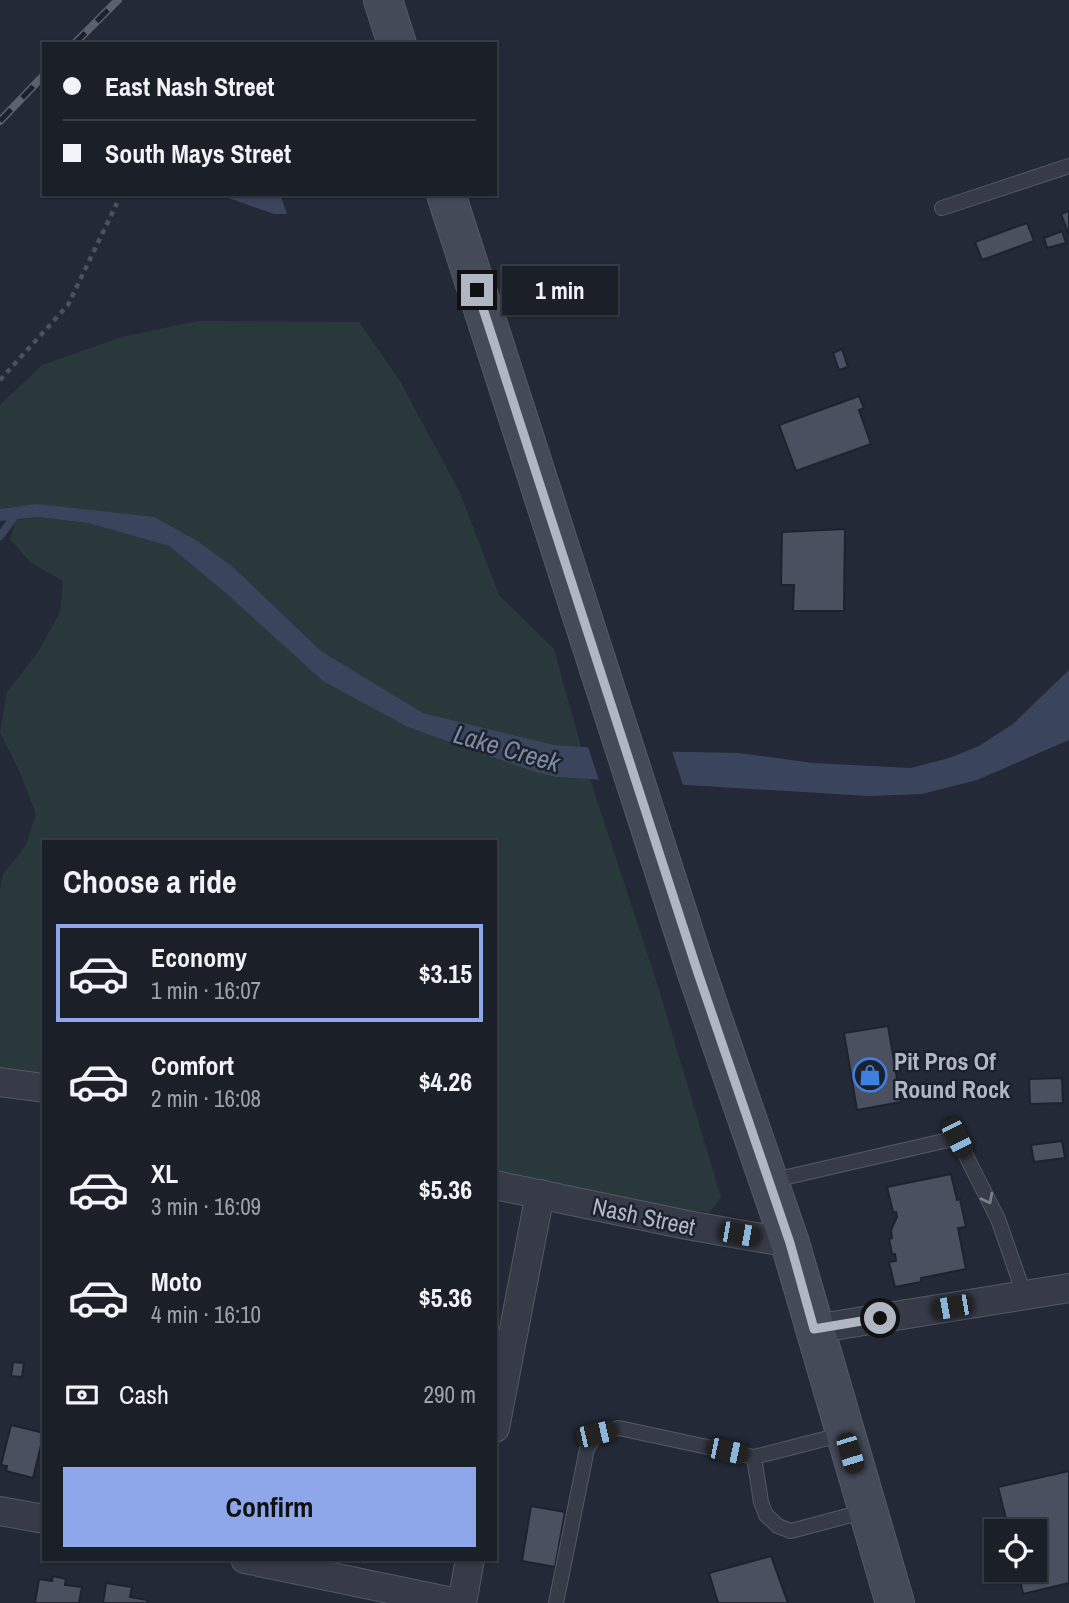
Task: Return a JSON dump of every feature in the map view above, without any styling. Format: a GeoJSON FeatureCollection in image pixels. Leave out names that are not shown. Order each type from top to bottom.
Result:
{"type":"FeatureCollection","features":[{"type":"Feature","properties":{"kind":"main road"},"geometry":{"type":"LineString","coordinates":[[383,0],[396,42]]}},
{"type":"Feature","properties":{"kind":"main road"},"geometry":{"type":"LineString","coordinates":[[447,196],[698,973],[790,1243],[895,1603]]}},
{"type":"Feature","properties":{"kind":"street"},"geometry":{"type":"LineString","coordinates":[[0,1082],[42,1088]]}},
{"type":"Feature","properties":{"kind":"street","name":"Nash Street"},"geometry":{"type":"LineString","coordinates":[[497,1185],[687,1225],[790,1243]]}},
{"type":"Feature","properties":{"kind":"street"},"geometry":{"type":"LineString","coordinates":[[497,1417],[540,1194]]}},
{"type":"Feature","properties":{"kind":"street"},"geometry":{"type":"LineString","coordinates":[[814,1329],[1069,1288]]}},
{"type":"Feature","properties":{"kind":"street"},"geometry":{"type":"LineString","coordinates":[[0,1511],[42,1519]]}},
{"type":"Feature","properties":{"kind":"street"},"geometry":{"type":"LineString","coordinates":[[255,1561],[459,1603],[470,1561]]}},
{"type":"Feature","properties":{"kind":"lane"},"geometry":{"type":"LineString","coordinates":[[942,208],[1069,166]]}},
{"type":"Feature","properties":{"kind":"lane"},"geometry":{"type":"LineString","coordinates":[[768,1182],[957,1138],[998,1219],[1024,1294]]}},
{"type":"Feature","properties":{"kind":"lane"},"geometry":{"type":"LineString","coordinates":[[556,1603],[587,1448],[596,1434],[619,1428],[754,1457],[845,1434]]}},
{"type":"Feature","properties":{"kind":"lane"},"geometry":{"type":"LineString","coordinates":[[754,1457],[761,1502],[766,1515],[778,1526],[790,1531],[867,1510]]}},
{"type":"Feature","properties":{"kind":"path"},"geometry":{"type":"LineString","coordinates":[[0,380],[68,305],[117,203]]}},
{"type":"Feature","properties":{"kind":"shaded area"},"geometry":{"type":"Polygon","coordinates":[[[197,321],[359,322],[400,381],[460,493],[499,595],[554,649],[581,747],[554,745],[423,713],[321,651],[233,567],[199,542],[36,504],[0,509],[0,405],[42,365],[122,337],[197,321]]]}},
{"type":"Feature","properties":{"kind":"shaded area"},"geometry":{"type":"Polygon","coordinates":[[[38,517],[88,523],[169,546],[226,593],[408,726],[535,772],[556,777],[590,779],[657,983],[721,1197],[710,1212],[686,1210],[497,1172],[497,840],[42,840],[42,1081],[0,1071],[0,890],[3,874],[26,845],[36,814],[0,732],[7,692],[38,652],[60,612],[63,581],[31,563],[10,539],[16,520],[38,517]]]}},
{"type":"Feature","properties":{"kind":"water"},"geometry":{"type":"Polygon","coordinates":[[[223,196],[281,196],[287,214],[274,214],[223,196]]]}},
{"type":"Feature","properties":{"kind":"water","name":"Lake Creek"},"geometry":{"type":"Polygon","coordinates":[[[36,504],[154,517],[199,542],[233,567],[321,651],[423,713],[554,745],[642,751],[739,753],[813,763],[911,768],[949,758],[979,746],[1013,724],[1069,670],[1069,740],[977,780],[922,794],[869,796],[556,777],[408,727],[323,681],[226,593],[169,546],[88,523],[38,517],[0,521],[0,509],[36,504]]]}},
{"type":"Feature","properties":{"kind":"pier"},"geometry":{"type":"Polygon","coordinates":[[[587,744],[671,748],[684,788],[600,783],[587,744]]]}},
{"type":"Feature","properties":{"kind":"building"},"geometry":{"type":"Polygon","coordinates":[[[1069,211],[1069,235],[1061,214],[1069,211]]]}},
{"type":"Feature","properties":{"kind":"building"},"geometry":{"type":"Polygon","coordinates":[[[1027,223],[1034,241],[982,260],[975,242],[1027,223]]]}},
{"type":"Feature","properties":{"kind":"building"},"geometry":{"type":"Polygon","coordinates":[[[1062,231],[1066,243],[1047,248],[1044,238],[1062,231]]]}},
{"type":"Feature","properties":{"kind":"building"},"geometry":{"type":"Polygon","coordinates":[[[842,349],[848,367],[839,370],[833,353],[842,349]]]}},
{"type":"Feature","properties":{"kind":"building"},"geometry":{"type":"Polygon","coordinates":[[[859,396],[864,408],[859,410],[871,444],[796,471],[779,425],[859,396]]]}},
{"type":"Feature","properties":{"kind":"building"},"geometry":{"type":"Polygon","coordinates":[[[845,529],[844,611],[793,611],[794,585],[781,585],[782,532],[845,529]]]}},
{"type":"Feature","properties":{"kind":"building"},"geometry":{"type":"Polygon","coordinates":[[[888,1026],[901,1102],[857,1110],[844,1033],[888,1026]]]}},
{"type":"Feature","properties":{"kind":"building"},"geometry":{"type":"Polygon","coordinates":[[[1062,1078],[1063,1103],[1030,1104],[1029,1079],[1062,1078]]]}},
{"type":"Feature","properties":{"kind":"building"},"geometry":{"type":"Polygon","coordinates":[[[1062,1141],[1065,1158],[1034,1162],[1031,1145],[1062,1141]]]}},
{"type":"Feature","properties":{"kind":"building"},"geometry":{"type":"Polygon","coordinates":[[[951,1174],[966,1227],[958,1228],[966,1269],[921,1278],[921,1282],[895,1287],[889,1262],[896,1261],[889,1239],[892,1238],[891,1230],[897,1217],[896,1212],[893,1212],[887,1187],[951,1174]]]}},
{"type":"Feature","properties":{"kind":"building"},"geometry":{"type":"Polygon","coordinates":[[[13,1362],[24,1363],[22,1377],[11,1376],[13,1362]]]}},
{"type":"Feature","properties":{"kind":"building"},"geometry":{"type":"Polygon","coordinates":[[[11,1425],[42,1433],[33,1478],[6,1471],[7,1466],[1,1465],[11,1425]]]}},
{"type":"Feature","properties":{"kind":"building"},"geometry":{"type":"Polygon","coordinates":[[[1069,1471],[1069,1583],[1023,1594],[1020,1582],[1047,1582],[1047,1519],[1006,1519],[998,1487],[1069,1471]]]}},
{"type":"Feature","properties":{"kind":"building"},"geometry":{"type":"Polygon","coordinates":[[[531,1506],[565,1512],[555,1567],[522,1561],[531,1506]]]}},
{"type":"Feature","properties":{"kind":"building"},"geometry":{"type":"Polygon","coordinates":[[[771,1556],[788,1603],[718,1603],[709,1573],[771,1556]]]}},
{"type":"Feature","properties":{"kind":"building"},"geometry":{"type":"Polygon","coordinates":[[[53,1576],[66,1579],[65,1585],[82,1587],[79,1603],[35,1603],[39,1579],[52,1581],[53,1576]]]}},
{"type":"Feature","properties":{"kind":"building"},"geometry":{"type":"Polygon","coordinates":[[[106,1583],[132,1587],[130,1597],[147,1600],[147,1603],[103,1603],[106,1583]]]}},
{"type":"Feature","properties":{"kind":"waterway"},"geometry":{"type":"LineString","coordinates":[[0,536],[17,513]]}},
{"type":"Feature","properties":{"kind":"railway"},"geometry":{"type":"LineString","coordinates":[[76,42],[118,0]]}},
{"type":"Feature","properties":{"kind":"railway"},"geometry":{"type":"LineString","coordinates":[[0,121],[42,77]]}},
{"type":"Feature","properties":{"kind":"place","name":"Pit Pros Of Round Rock"},"geometry":{"type":"Point","coordinates":[870,1075]}},
{"type":"Feature","properties":{"kind":"route"},"geometry":{"type":"LineString","coordinates":[[477,290],[698,973],[790,1243],[814,1329],[880,1318]]}}]}
